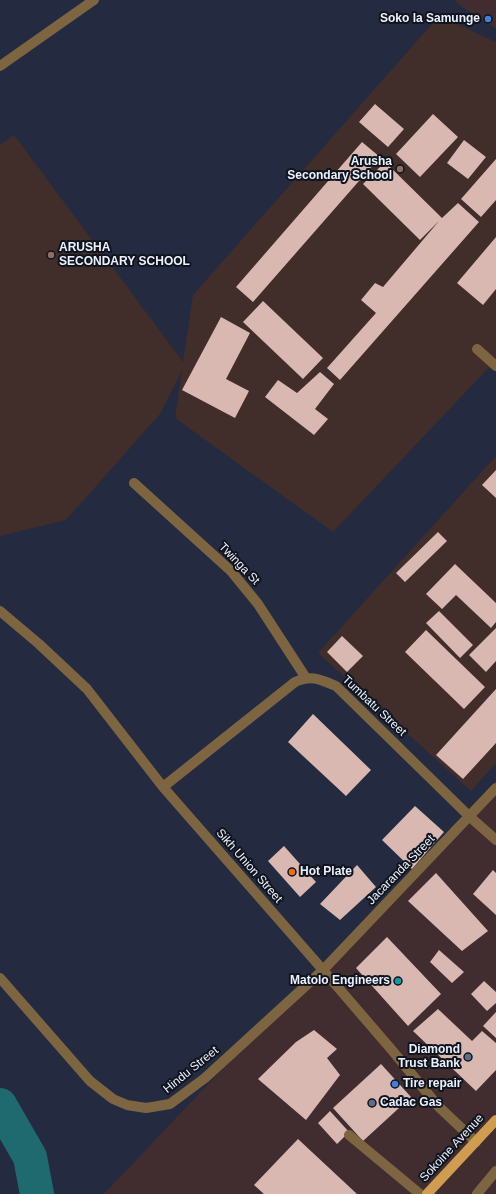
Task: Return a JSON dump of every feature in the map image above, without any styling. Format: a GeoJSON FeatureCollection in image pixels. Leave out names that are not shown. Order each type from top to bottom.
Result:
{"type":"FeatureCollection","features":[{"type":"Feature","properties":{"kind":"main road","name":"Sokoine Avenue"},"geometry":{"type":"LineString","coordinates":[[427,1194],[496,1120]]}},
{"type":"Feature","properties":{"kind":"street"},"geometry":{"type":"LineString","coordinates":[[0,66],[94,0]]}},
{"type":"Feature","properties":{"kind":"street"},"geometry":{"type":"LineString","coordinates":[[476,349],[496,366]]}},
{"type":"Feature","properties":{"kind":"street","name":"Twinga St"},"geometry":{"type":"LineString","coordinates":[[134,483],[231,571],[258,604],[306,678]]}},
{"type":"Feature","properties":{"kind":"street","name":"Sikh Union Street"},"geometry":{"type":"LineString","coordinates":[[0,611],[39,644],[87,689],[163,787],[323,970],[438,1106],[476,1142]]}},
{"type":"Feature","properties":{"kind":"street"},"geometry":{"type":"LineString","coordinates":[[163,787],[295,682],[306,678]]}},
{"type":"Feature","properties":{"kind":"street","name":"Tumbatu Street"},"geometry":{"type":"LineString","coordinates":[[306,678],[321,680],[336,686],[470,817],[496,840]]}},
{"type":"Feature","properties":{"kind":"street","name":"Jacaranda Street"},"geometry":{"type":"LineString","coordinates":[[323,970],[496,788]]}},
{"type":"Feature","properties":{"kind":"street","name":"Hindu Street"},"geometry":{"type":"LineString","coordinates":[[0,978],[90,1081],[113,1099],[127,1105],[146,1108],[170,1104],[205,1078],[323,970]]}},
{"type":"Feature","properties":{"kind":"street"},"geometry":{"type":"LineString","coordinates":[[349,1136],[420,1194]]}},
{"type":"Feature","properties":{"kind":"street"},"geometry":{"type":"LineString","coordinates":[[477,1194],[496,1171]]}},
{"type":"Feature","properties":{"kind":"shaded area","name":"Soko la Samunge"},"geometry":{"type":"Polygon","coordinates":[[[454,0],[496,0],[496,29],[464,8],[454,0]]]}},
{"type":"Feature","properties":{"kind":"shaded area","name":"Arusha Secondary School"},"geometry":{"type":"Polygon","coordinates":[[[439,16],[496,42],[496,360],[333,532],[175,418],[182,371],[160,414],[66,520],[0,536],[0,145],[14,135],[183,362],[193,295],[439,16]]]}},
{"type":"Feature","properties":{"kind":"shaded area"},"geometry":{"type":"Polygon","coordinates":[[[496,456],[496,763],[471,791],[318,653],[496,456]]]}},
{"type":"Feature","properties":{"kind":"shaded area"},"geometry":{"type":"Polygon","coordinates":[[[496,781],[496,1194],[104,1194],[412,869],[496,781]]]}},
{"type":"Feature","properties":{"kind":"building"},"geometry":{"type":"Polygon","coordinates":[[[375,104],[404,129],[388,147],[359,122],[375,104]]]}},
{"type":"Feature","properties":{"kind":"building"},"geometry":{"type":"Polygon","coordinates":[[[433,114],[458,137],[420,177],[396,154],[433,114]]]}},
{"type":"Feature","properties":{"kind":"building"},"geometry":{"type":"Polygon","coordinates":[[[464,140],[486,157],[468,179],[447,163],[464,140]]]}},
{"type":"Feature","properties":{"kind":"building"},"geometry":{"type":"Polygon","coordinates":[[[362,142],[380,157],[253,302],[236,287],[362,142]]]}},
{"type":"Feature","properties":{"kind":"building"},"geometry":{"type":"Polygon","coordinates":[[[496,159],[496,200],[481,217],[461,199],[496,159]]]}},
{"type":"Feature","properties":{"kind":"building"},"geometry":{"type":"Polygon","coordinates":[[[385,162],[442,218],[458,203],[479,222],[340,380],[327,368],[376,313],[361,300],[375,283],[383,287],[439,221],[420,240],[363,184],[385,162]]]}},
{"type":"Feature","properties":{"kind":"building"},"geometry":{"type":"Polygon","coordinates":[[[496,237],[496,289],[483,305],[457,283],[496,237]]]}},
{"type":"Feature","properties":{"kind":"building"},"geometry":{"type":"Polygon","coordinates":[[[263,301],[323,358],[303,379],[243,322],[263,301]]]}},
{"type":"Feature","properties":{"kind":"building"},"geometry":{"type":"Polygon","coordinates":[[[221,317],[250,333],[226,379],[249,391],[235,418],[182,390],[221,317]]]}},
{"type":"Feature","properties":{"kind":"building"},"geometry":{"type":"Polygon","coordinates":[[[320,372],[334,384],[315,409],[328,419],[314,435],[265,397],[278,380],[297,393],[320,372]]]}},
{"type":"Feature","properties":{"kind":"building"},"geometry":{"type":"Polygon","coordinates":[[[496,470],[496,498],[482,485],[496,470]]]}},
{"type":"Feature","properties":{"kind":"building"},"geometry":{"type":"Polygon","coordinates":[[[438,532],[447,541],[405,582],[396,573],[438,532]]]}},
{"type":"Feature","properties":{"kind":"building"},"geometry":{"type":"Polygon","coordinates":[[[455,564],[496,603],[496,622],[491,628],[456,595],[442,609],[426,594],[455,564]]]}},
{"type":"Feature","properties":{"kind":"building"},"geometry":{"type":"Polygon","coordinates":[[[439,611],[473,645],[460,658],[426,623],[439,611]]]}},
{"type":"Feature","properties":{"kind":"building"},"geometry":{"type":"Polygon","coordinates":[[[496,628],[496,661],[486,672],[469,655],[496,628]]]}},
{"type":"Feature","properties":{"kind":"building"},"geometry":{"type":"Polygon","coordinates":[[[426,630],[485,687],[464,709],[405,652],[426,630]]]}},
{"type":"Feature","properties":{"kind":"building"},"geometry":{"type":"Polygon","coordinates":[[[342,636],[363,656],[347,672],[327,652],[342,636]]]}},
{"type":"Feature","properties":{"kind":"building"},"geometry":{"type":"Polygon","coordinates":[[[496,689],[496,743],[463,779],[436,755],[496,689]]]}},
{"type":"Feature","properties":{"kind":"building"},"geometry":{"type":"Polygon","coordinates":[[[313,714],[371,770],[346,796],[288,742],[313,714]]]}},
{"type":"Feature","properties":{"kind":"building"},"geometry":{"type":"Polygon","coordinates":[[[415,806],[444,832],[412,869],[382,840],[415,806]]]}},
{"type":"Feature","properties":{"kind":"building","name":"Hot Plate"},"geometry":{"type":"Polygon","coordinates":[[[284,846],[316,882],[300,897],[268,861],[284,846]]]}},
{"type":"Feature","properties":{"kind":"building"},"geometry":{"type":"Polygon","coordinates":[[[357,865],[376,887],[340,920],[320,904],[357,865]]]}},
{"type":"Feature","properties":{"kind":"building"},"geometry":{"type":"Polygon","coordinates":[[[493,870],[496,873],[496,915],[473,894],[493,870]]]}},
{"type":"Feature","properties":{"kind":"building"},"geometry":{"type":"Polygon","coordinates":[[[436,873],[488,931],[462,951],[408,901],[436,873]]]}},
{"type":"Feature","properties":{"kind":"building","name":"Matolo Engineers"},"geometry":{"type":"Polygon","coordinates":[[[387,937],[441,994],[408,1026],[356,968],[387,937]]]}},
{"type":"Feature","properties":{"kind":"building"},"geometry":{"type":"Polygon","coordinates":[[[439,950],[464,972],[452,983],[430,962],[439,950]]]}},
{"type":"Feature","properties":{"kind":"building"},"geometry":{"type":"Polygon","coordinates":[[[484,981],[496,992],[496,1003],[487,1011],[471,994],[484,981]]]}},
{"type":"Feature","properties":{"kind":"building","name":"Diamond Trust Bank"},"geometry":{"type":"Polygon","coordinates":[[[438,1009],[472,1041],[482,1031],[496,1043],[496,1070],[476,1091],[413,1031],[438,1009]]]}},
{"type":"Feature","properties":{"kind":"building"},"geometry":{"type":"Polygon","coordinates":[[[496,1012],[496,1038],[483,1026],[496,1012]]]}},
{"type":"Feature","properties":{"kind":"building"},"geometry":{"type":"Polygon","coordinates":[[[314,1030],[337,1049],[327,1058],[340,1075],[306,1120],[258,1079],[296,1042],[314,1030]]]}},
{"type":"Feature","properties":{"kind":"building","name":"Cadac Gas"},"geometry":{"type":"Polygon","coordinates":[[[381,1064],[411,1097],[363,1141],[333,1108],[381,1064]]]}},
{"type":"Feature","properties":{"kind":"building"},"geometry":{"type":"Polygon","coordinates":[[[330,1111],[349,1132],[337,1144],[318,1123],[330,1111]]]}},
{"type":"Feature","properties":{"kind":"building"},"geometry":{"type":"Polygon","coordinates":[[[298,1139],[357,1194],[264,1194],[254,1185],[298,1139]]]}},
{"type":"Feature","properties":{"kind":"waterway"},"geometry":{"type":"LineString","coordinates":[[0,1105],[30,1157],[37,1194]]}},
{"type":"Feature","properties":{"kind":"place","name":"Soko la Samunge"},"geometry":{"type":"Point","coordinates":[488,19]}},
{"type":"Feature","properties":{"kind":"place","name":"Arusha Secondary School"},"geometry":{"type":"Point","coordinates":[400,169]}},
{"type":"Feature","properties":{"kind":"place","name":"ARUSHA SECONDARY SCHOOL"},"geometry":{"type":"Point","coordinates":[51,255]}},
{"type":"Feature","properties":{"kind":"place","name":"Hot Plate"},"geometry":{"type":"Point","coordinates":[292,872]}},
{"type":"Feature","properties":{"kind":"place","name":"Matolo Engineers"},"geometry":{"type":"Point","coordinates":[398,981]}},
{"type":"Feature","properties":{"kind":"place","name":"Diamond Trust Bank"},"geometry":{"type":"Point","coordinates":[468,1057]}},
{"type":"Feature","properties":{"kind":"place","name":"Tire repair"},"geometry":{"type":"Point","coordinates":[395,1084]}},
{"type":"Feature","properties":{"kind":"place","name":"Cadac Gas"},"geometry":{"type":"Point","coordinates":[372,1103]}}]}
